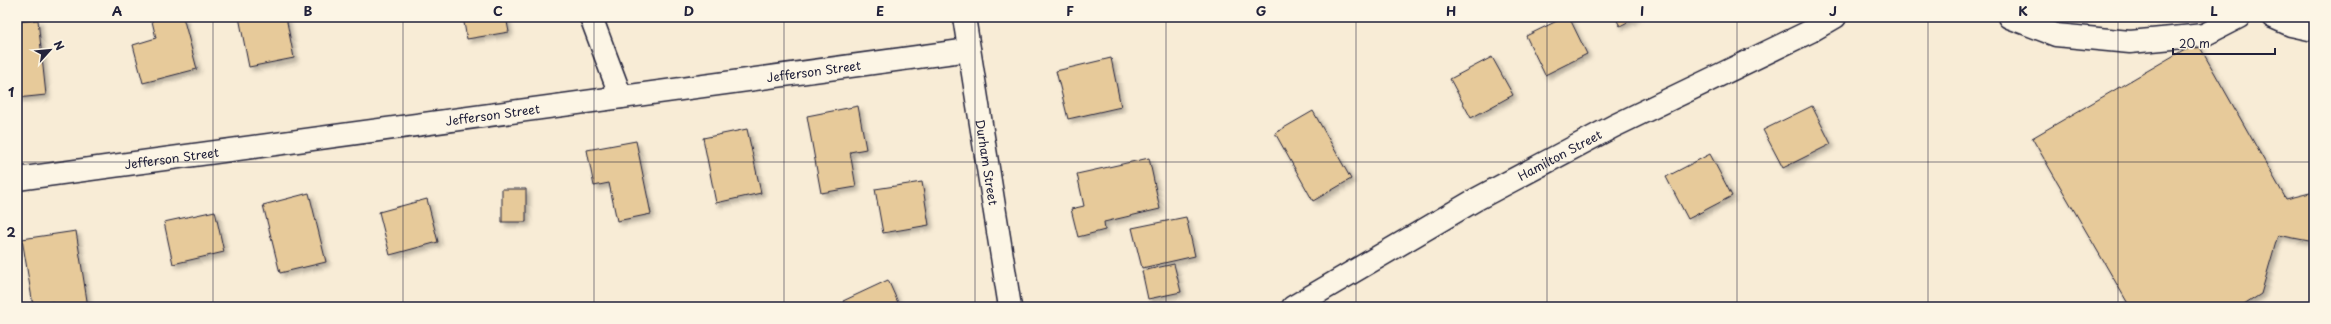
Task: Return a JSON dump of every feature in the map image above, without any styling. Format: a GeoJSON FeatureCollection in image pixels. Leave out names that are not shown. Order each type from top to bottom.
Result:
{"type":"FeatureCollection","features":[{"type":"Feature","properties":{"kind":"street"},"geometry":{"type":"LineString","coordinates":[[591,17],[622,97]]}},
{"type":"Feature","properties":{"kind":"street","name":"Durham Street"},"geometry":{"type":"LineString","coordinates":[[964,17],[1010,307]]}},
{"type":"Feature","properties":{"kind":"street","name":"Hamilton Street"},"geometry":{"type":"LineString","coordinates":[[1293,307],[1482,196],[1614,126],[1811,31],[1835,17]]}},
{"type":"Feature","properties":{"kind":"street"},"geometry":{"type":"LineString","coordinates":[[2008,17],[2056,35],[2130,42],[2204,34],[2239,17]]}},
{"type":"Feature","properties":{"kind":"street"},"geometry":{"type":"LineString","coordinates":[[2273,17],[2291,25],[2314,30]]}},
{"type":"Feature","properties":{"kind":"street","name":"Jefferson Street"},"geometry":{"type":"LineString","coordinates":[[17,179],[969,50]]}},
{"type":"Feature","properties":{"kind":"building"},"geometry":{"type":"Polygon","coordinates":[[[151,17],[183,17],[197,69],[143,83],[133,45],[156,38],[151,17]]]}},
{"type":"Feature","properties":{"kind":"building"},"geometry":{"type":"Polygon","coordinates":[[[239,17],[286,17],[294,58],[249,67],[239,17]]]}},
{"type":"Feature","properties":{"kind":"building"},"geometry":{"type":"Polygon","coordinates":[[[463,17],[506,17],[509,32],[467,39],[463,17]]]}},
{"type":"Feature","properties":{"kind":"building"},"geometry":{"type":"Polygon","coordinates":[[[1565,17],[1569,17],[1587,54],[1545,75],[1526,36],[1565,17]]]}},
{"type":"Feature","properties":{"kind":"building"},"geometry":{"type":"Polygon","coordinates":[[[1615,17],[1637,17],[1620,26],[1615,17]]]}},
{"type":"Feature","properties":{"kind":"building"},"geometry":{"type":"Polygon","coordinates":[[[38,20],[46,95],[17,98],[17,22],[38,20]]]}},
{"type":"Feature","properties":{"kind":"building"},"geometry":{"type":"Polygon","coordinates":[[[2197,42],[2286,199],[2314,192],[2314,242],[2278,235],[2261,294],[2241,307],[2130,307],[2032,138],[2197,42]]]}},
{"type":"Feature","properties":{"kind":"building"},"geometry":{"type":"Polygon","coordinates":[[[1492,57],[1513,95],[1471,118],[1450,79],[1492,57]]]}},
{"type":"Feature","properties":{"kind":"building"},"geometry":{"type":"Polygon","coordinates":[[[1111,58],[1121,107],[1068,119],[1056,71],[1111,58]]]}},
{"type":"Feature","properties":{"kind":"building"},"geometry":{"type":"Polygon","coordinates":[[[858,106],[866,149],[850,152],[856,187],[821,193],[807,116],[858,106]]]}},
{"type":"Feature","properties":{"kind":"building"},"geometry":{"type":"Polygon","coordinates":[[[1812,106],[1831,144],[1783,168],[1763,130],[1812,106]]]}},
{"type":"Feature","properties":{"kind":"building"},"geometry":{"type":"Polygon","coordinates":[[[1313,111],[1351,179],[1313,201],[1275,133],[1313,111]]]}},
{"type":"Feature","properties":{"kind":"building"},"geometry":{"type":"Polygon","coordinates":[[[747,129],[761,193],[716,203],[703,138],[747,129]]]}},
{"type":"Feature","properties":{"kind":"building"},"geometry":{"type":"Polygon","coordinates":[[[636,141],[651,214],[617,221],[609,183],[594,186],[587,150],[636,141]]]}},
{"type":"Feature","properties":{"kind":"building"},"geometry":{"type":"Polygon","coordinates":[[[1710,154],[1732,196],[1688,219],[1666,177],[1710,154]]]}},
{"type":"Feature","properties":{"kind":"building"},"geometry":{"type":"Polygon","coordinates":[[[1149,158],[1160,209],[1104,222],[1105,230],[1078,237],[1071,209],[1084,206],[1077,174],[1149,158]]]}},
{"type":"Feature","properties":{"kind":"building"},"geometry":{"type":"Polygon","coordinates":[[[922,182],[929,225],[883,233],[875,189],[922,182]]]}},
{"type":"Feature","properties":{"kind":"building"},"geometry":{"type":"Polygon","coordinates":[[[502,189],[526,189],[526,222],[502,222],[502,189]]]}},
{"type":"Feature","properties":{"kind":"building"},"geometry":{"type":"Polygon","coordinates":[[[309,193],[326,262],[280,273],[263,205],[309,193]]]}},
{"type":"Feature","properties":{"kind":"building"},"geometry":{"type":"Polygon","coordinates":[[[427,199],[438,242],[390,255],[379,212],[427,199]]]}},
{"type":"Feature","properties":{"kind":"building"},"geometry":{"type":"Polygon","coordinates":[[[215,211],[224,252],[173,264],[164,222],[215,211]]]}},
{"type":"Feature","properties":{"kind":"building"},"geometry":{"type":"Polygon","coordinates":[[[1186,217],[1195,256],[1142,268],[1132,228],[1186,217]]]}},
{"type":"Feature","properties":{"kind":"building"},"geometry":{"type":"Polygon","coordinates":[[[76,231],[88,307],[54,307],[53,302],[33,305],[22,239],[76,231]]]}},
{"type":"Feature","properties":{"kind":"building"},"geometry":{"type":"Polygon","coordinates":[[[1174,264],[1181,292],[1148,299],[1142,271],[1174,264]]]}},
{"type":"Feature","properties":{"kind":"building"},"geometry":{"type":"Polygon","coordinates":[[[888,280],[900,307],[846,307],[843,301],[888,280]]]}}]}
